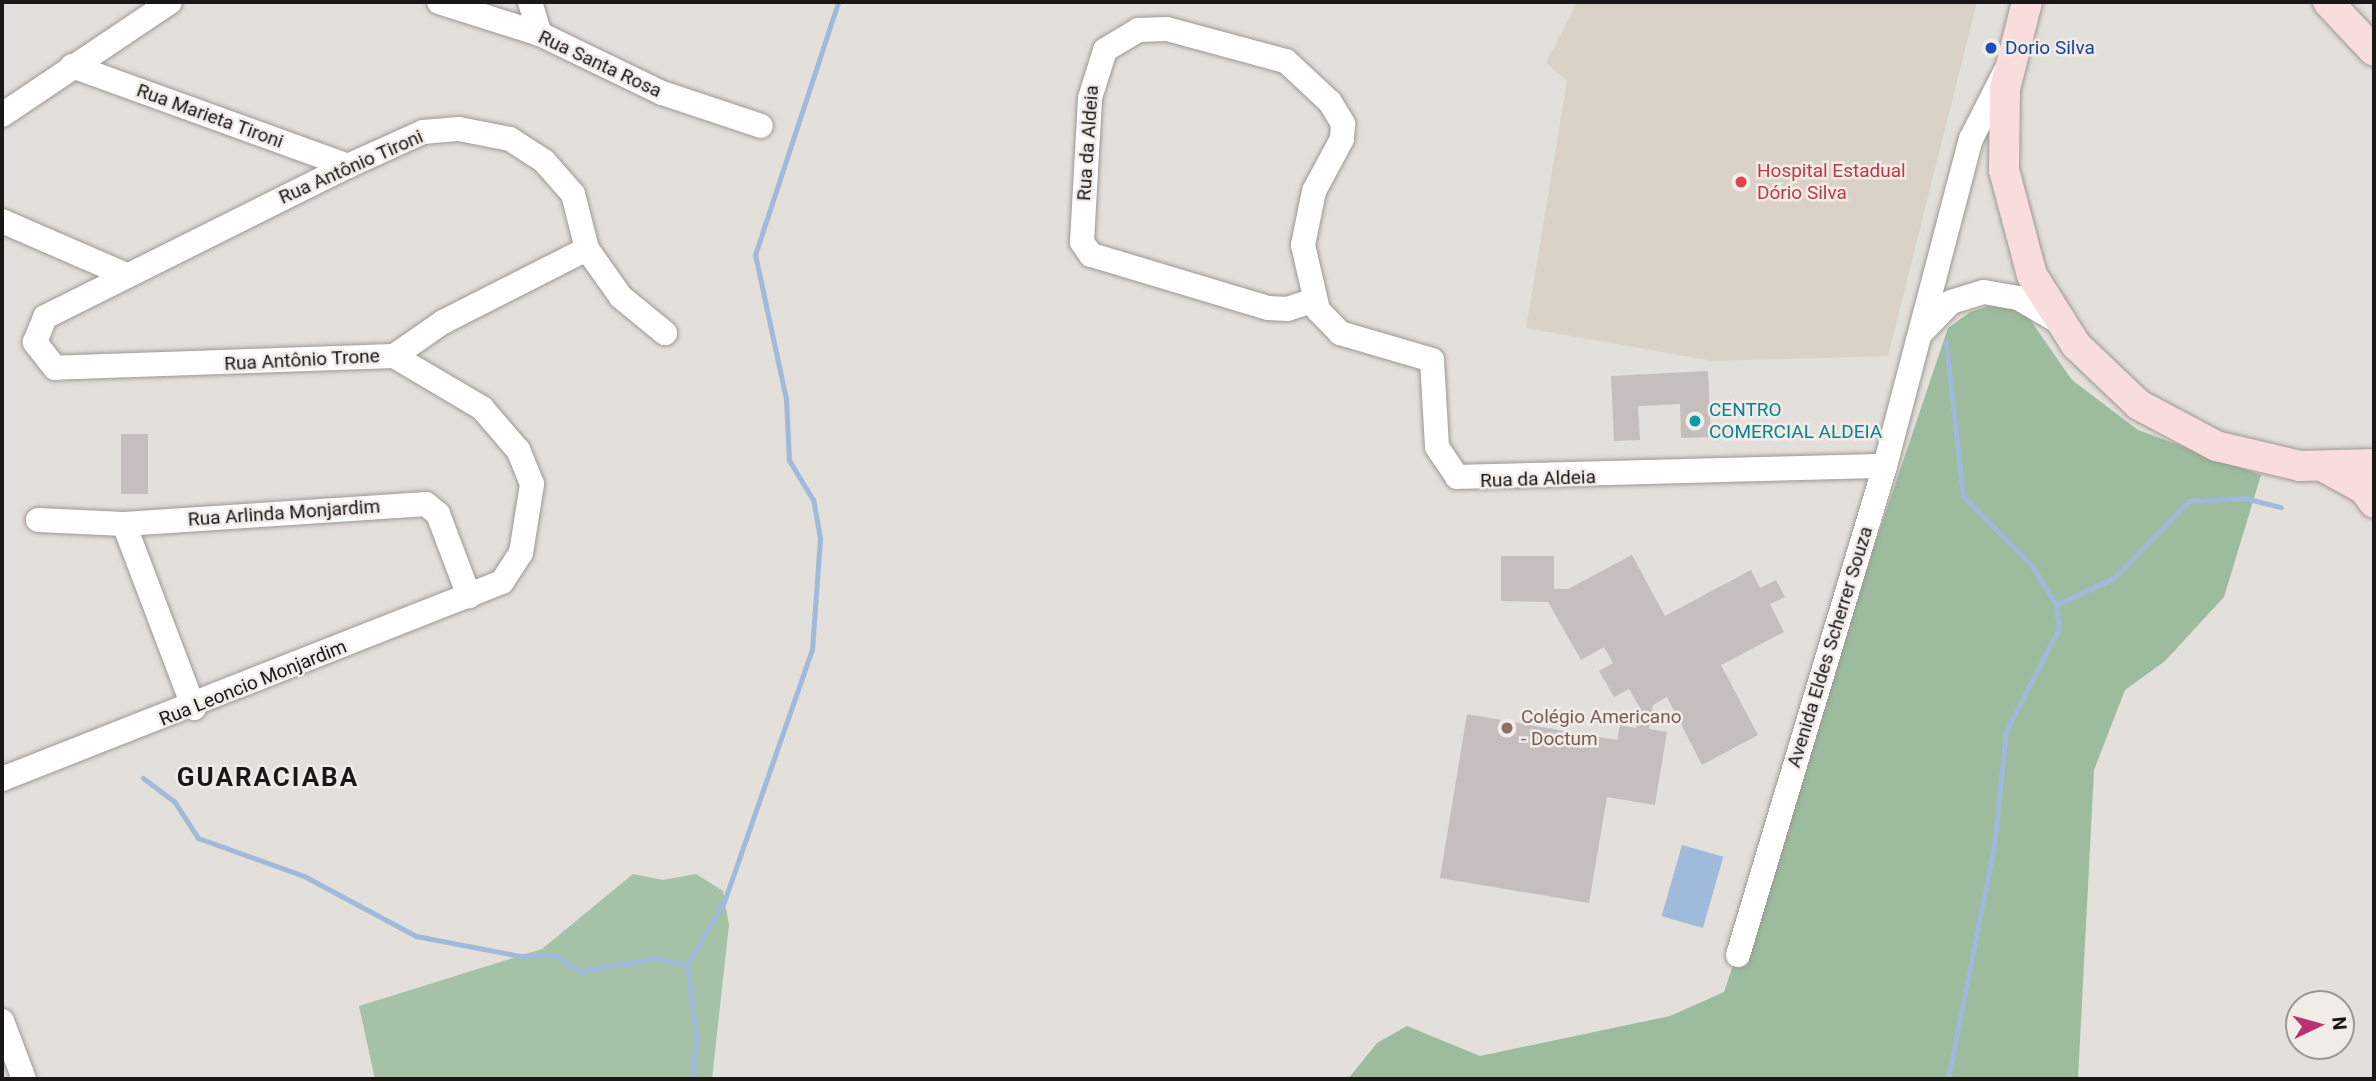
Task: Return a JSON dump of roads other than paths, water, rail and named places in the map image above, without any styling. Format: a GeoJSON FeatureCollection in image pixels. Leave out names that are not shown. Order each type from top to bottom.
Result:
{"type":"FeatureCollection","features":[{"type":"Feature","properties":{"kind":"main road"},"geometry":{"type":"LineString","coordinates":[[2027,2],[2010,62],[2002,143],[2008,197],[2032,275],[2059,322],[2116,387],[2180,430],[2243,455],[2326,468],[2374,464]]}},
{"type":"Feature","properties":{"kind":"main road"},"geometry":{"type":"LineString","coordinates":[[2328,2],[2374,51]]}},
{"type":"Feature","properties":{"kind":"main road"},"geometry":{"type":"LineString","coordinates":[[2326,468],[2364,489],[2374,503]]}},
{"type":"Feature","properties":{"kind":"street"},"geometry":{"type":"LineString","coordinates":[[2,115],[170,2]]}},
{"type":"Feature","properties":{"kind":"street","name":"Rua Santa Rosa"},"geometry":{"type":"LineString","coordinates":[[439,2],[540,34],[662,93],[761,126]]}},
{"type":"Feature","properties":{"kind":"street"},"geometry":{"type":"LineString","coordinates":[[530,2],[540,34]]}},
{"type":"Feature","properties":{"kind":"street","name":"Rua da Aldeia"},"geometry":{"type":"LineString","coordinates":[[1315,300],[1288,309],[1268,307],[1091,255],[1082,233],[1090,98],[1094,68],[1105,50],[1138,30],[1167,29],[1286,61],[1330,103],[1343,124],[1342,139],[1314,191],[1303,245],[1315,300],[1327,326],[1340,333],[1432,359],[1437,447],[1457,477],[1885,466]]}},
{"type":"Feature","properties":{"kind":"street","name":"Avenida Eldes Scherrer Souza"},"geometry":{"type":"LineString","coordinates":[[1738,955],[1885,466],[1971,139],[2010,62]]}},
{"type":"Feature","properties":{"kind":"street","name":"Rua Marieta Tironi"},"geometry":{"type":"LineString","coordinates":[[72,66],[348,166]]}},
{"type":"Feature","properties":{"kind":"street","name":"Rua Antônio Tironi"},"geometry":{"type":"LineString","coordinates":[[45,317],[124,274],[348,166],[423,132],[459,129],[510,139],[544,161],[573,194],[587,249],[621,297],[665,332]]}},
{"type":"Feature","properties":{"kind":"street"},"geometry":{"type":"LineString","coordinates":[[2,221],[124,274]]}},
{"type":"Feature","properties":{"kind":"street"},"geometry":{"type":"LineString","coordinates":[[394,356],[443,322],[587,249]]}},
{"type":"Feature","properties":{"kind":"street","name":"Avenida Eldes Scherrer Souza"},"geometry":{"type":"LineString","coordinates":[[1919,338],[1942,308],[1976,293],[2018,298],[2059,322]]}},
{"type":"Feature","properties":{"kind":"street","name":"Rua Antônio Trone"},"geometry":{"type":"LineString","coordinates":[[45,317],[35,342],[55,368],[394,356],[482,408],[518,450],[532,484],[521,553],[502,582]]}},
{"type":"Feature","properties":{"kind":"street","name":"Rua Arlinda Monjardim"},"geometry":{"type":"LineString","coordinates":[[38,520],[124,524],[426,504],[438,514],[469,596]]}},
{"type":"Feature","properties":{"kind":"street"},"geometry":{"type":"LineString","coordinates":[[124,524],[194,708]]}},
{"type":"Feature","properties":{"kind":"street","name":"Rua Leoncio Monjardim"},"geometry":{"type":"LineString","coordinates":[[2,779],[194,708],[502,582]]}},
{"type":"Feature","properties":{"kind":"street"},"geometry":{"type":"LineString","coordinates":[[2,1021],[24,1079]]}},
{"type":"Feature","properties":{"kind":"water"},"geometry":{"type":"Polygon","coordinates":[[[1682,845],[1723,857],[1703,928],[1662,916],[1682,845]]]}},
{"type":"Feature","properties":{"kind":"waterway"},"geometry":{"type":"LineString","coordinates":[[693,1079],[696,1036],[687,965],[724,902],[812,650],[820,538],[813,500],[789,460],[786,399],[755,255],[838,2]]}},
{"type":"Feature","properties":{"kind":"waterway"},"geometry":{"type":"LineString","coordinates":[[1946,343],[1963,496],[2033,567],[2056,605],[2059,628],[2006,731],[1994,845],[1948,1079]]}},
{"type":"Feature","properties":{"kind":"waterway"},"geometry":{"type":"LineString","coordinates":[[2056,605],[2115,577],[2189,501],[2244,498],[2281,507]]}},
{"type":"Feature","properties":{"kind":"waterway"},"geometry":{"type":"LineString","coordinates":[[143,778],[174,801],[198,838],[304,876],[416,936],[520,956],[553,955],[580,971],[655,958],[687,965]]}},
{"type":"Feature","properties":{"kind":"place","name":"Dorio Silva"},"geometry":{"type":"Point","coordinates":[1991,48]}},
{"type":"Feature","properties":{"kind":"place","name":"Hospital Estadual Dório Silva"},"geometry":{"type":"Point","coordinates":[1741,182]}},
{"type":"Feature","properties":{"kind":"place","name":"CENTRO COMERCIAL ALDEIA"},"geometry":{"type":"Point","coordinates":[1695,421]}},
{"type":"Feature","properties":{"kind":"place","name":"Colégio Americano - Doctum"},"geometry":{"type":"Point","coordinates":[1507,728]}},
{"type":"Feature","properties":{"kind":"district","name":"GUARACIABA"},"geometry":{"type":"Point","coordinates":[268,778]}}]}
